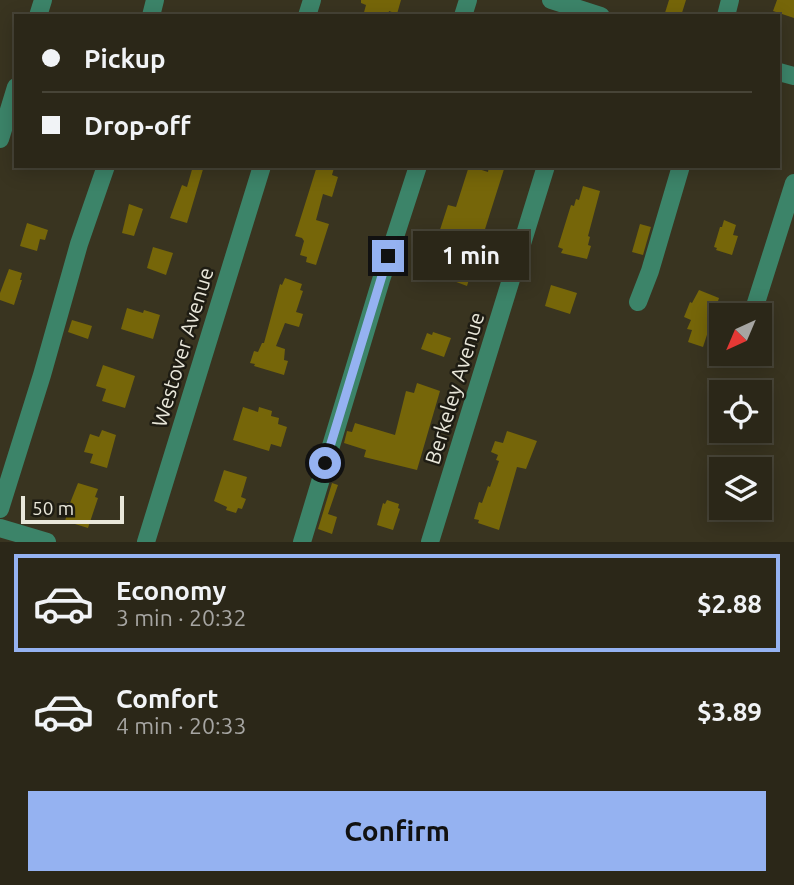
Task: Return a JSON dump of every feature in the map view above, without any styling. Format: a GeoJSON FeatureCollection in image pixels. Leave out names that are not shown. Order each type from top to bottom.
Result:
{"type":"FeatureCollection","features":[{"type":"Feature","properties":{"kind":"street"},"geometry":{"type":"LineString","coordinates":[[551,0],[595,11]]}},
{"type":"Feature","properties":{"kind":"street"},"geometry":{"type":"LineString","coordinates":[[0,139],[14,94]]}},
{"type":"Feature","properties":{"kind":"street"},"geometry":{"type":"LineString","coordinates":[[0,509],[43,375],[79,244],[105,168]]}},
{"type":"Feature","properties":{"kind":"street","name":"Westover Avenue"},"geometry":{"type":"LineString","coordinates":[[146,542],[261,168]]}},
{"type":"Feature","properties":{"kind":"street"},"geometry":{"type":"LineString","coordinates":[[302,542],[417,168]]}},
{"type":"Feature","properties":{"kind":"street","name":"Berkeley Avenue"},"geometry":{"type":"LineString","coordinates":[[429,542],[545,168]]}},
{"type":"Feature","properties":{"kind":"street"},"geometry":{"type":"LineString","coordinates":[[638,302],[657,250],[680,168]]}},
{"type":"Feature","properties":{"kind":"street"},"geometry":{"type":"LineString","coordinates":[[756,303],[794,183]]}},
{"type":"Feature","properties":{"kind":"street"},"geometry":{"type":"LineString","coordinates":[[0,528],[47,542]]}},
{"type":"Feature","properties":{"kind":"building"},"geometry":{"type":"Polygon","coordinates":[[[361,0],[401,0],[397,14],[389,11],[388,14],[364,14],[366,5],[361,3],[361,0]]]}},
{"type":"Feature","properties":{"kind":"building"},"geometry":{"type":"Polygon","coordinates":[[[669,0],[686,0],[682,14],[665,14],[669,0]]]}},
{"type":"Feature","properties":{"kind":"building"},"geometry":{"type":"Polygon","coordinates":[[[777,0],[794,0],[794,18],[773,11],[777,0]]]}},
{"type":"Feature","properties":{"kind":"building"},"geometry":{"type":"Polygon","coordinates":[[[192,168],[203,168],[187,223],[170,218],[182,185],[187,187],[192,168]]]}},
{"type":"Feature","properties":{"kind":"building"},"geometry":{"type":"Polygon","coordinates":[[[316,168],[334,168],[332,175],[338,177],[332,197],[323,194],[316,220],[329,224],[316,265],[306,262],[307,257],[300,255],[304,241],[295,236],[316,168]]]}},
{"type":"Feature","properties":{"kind":"building"},"geometry":{"type":"Polygon","coordinates":[[[468,168],[488,172],[489,168],[504,168],[467,286],[424,270],[444,258],[449,243],[437,239],[448,205],[456,207],[468,168]]]}},
{"type":"Feature","properties":{"kind":"building"},"geometry":{"type":"Polygon","coordinates":[[[583,186],[600,191],[588,236],[588,245],[591,246],[587,259],[561,253],[563,249],[558,247],[571,205],[574,206],[576,199],[579,200],[583,186]]]}},
{"type":"Feature","properties":{"kind":"building"},"geometry":{"type":"Polygon","coordinates":[[[129,204],[143,209],[134,236],[122,233],[129,204]]]}},
{"type":"Feature","properties":{"kind":"building"},"geometry":{"type":"Polygon","coordinates":[[[724,220],[736,225],[733,235],[738,236],[732,255],[714,247],[724,220]]]}},
{"type":"Feature","properties":{"kind":"building"},"geometry":{"type":"Polygon","coordinates":[[[27,223],[48,230],[45,240],[40,239],[37,251],[20,246],[27,223]]]}},
{"type":"Feature","properties":{"kind":"building"},"geometry":{"type":"Polygon","coordinates":[[[640,224],[651,227],[643,255],[632,252],[640,224]]]}},
{"type":"Feature","properties":{"kind":"building"},"geometry":{"type":"Polygon","coordinates":[[[153,247],[173,253],[166,275],[147,268],[153,247]]]}},
{"type":"Feature","properties":{"kind":"building"},"geometry":{"type":"Polygon","coordinates":[[[9,269],[22,273],[14,305],[0,300],[9,269]]]}},
{"type":"Feature","properties":{"kind":"building"},"geometry":{"type":"Polygon","coordinates":[[[285,278],[302,284],[300,290],[303,291],[296,312],[303,314],[299,327],[285,323],[276,346],[285,349],[284,360],[288,361],[284,375],[250,363],[254,351],[258,352],[264,343],[280,284],[282,285],[285,278]]]}},
{"type":"Feature","properties":{"kind":"building"},"geometry":{"type":"Polygon","coordinates":[[[551,285],[577,293],[570,314],[545,306],[551,285]]]}},
{"type":"Feature","properties":{"kind":"building"},"geometry":{"type":"Polygon","coordinates":[[[699,290],[719,298],[717,303],[709,303],[709,329],[703,347],[688,342],[692,330],[687,329],[691,320],[684,317],[690,302],[692,303],[699,290]]]}},
{"type":"Feature","properties":{"kind":"building"},"geometry":{"type":"Polygon","coordinates":[[[127,308],[160,315],[153,339],[121,329],[127,308]]]}},
{"type":"Feature","properties":{"kind":"building"},"geometry":{"type":"Polygon","coordinates":[[[72,320],[92,326],[88,339],[68,332],[72,320]]]}},
{"type":"Feature","properties":{"kind":"building"},"geometry":{"type":"Polygon","coordinates":[[[433,332],[451,338],[444,357],[421,349],[427,333],[432,335],[433,332]]]}},
{"type":"Feature","properties":{"kind":"building"},"geometry":{"type":"Polygon","coordinates":[[[103,365],[135,376],[125,408],[102,401],[106,389],[96,386],[103,365]]]}},
{"type":"Feature","properties":{"kind":"building"},"geometry":{"type":"Polygon","coordinates":[[[417,383],[440,391],[417,470],[364,457],[366,450],[344,443],[347,431],[352,432],[355,423],[395,435],[406,391],[414,393],[417,383]]]}},
{"type":"Feature","properties":{"kind":"building"},"geometry":{"type":"Polygon","coordinates":[[[243,407],[258,412],[259,407],[272,411],[271,416],[279,418],[278,424],[287,427],[281,447],[271,444],[269,451],[233,440],[243,407]]]}},
{"type":"Feature","properties":{"kind":"building"},"geometry":{"type":"Polygon","coordinates":[[[102,430],[116,435],[107,468],[90,463],[93,454],[84,452],[90,434],[99,437],[102,430]]]}},
{"type":"Feature","properties":{"kind":"building"},"geometry":{"type":"Polygon","coordinates":[[[507,431],[537,441],[526,469],[517,467],[499,530],[474,519],[479,502],[482,503],[488,486],[490,487],[499,461],[496,460],[498,455],[491,452],[495,441],[503,443],[507,431]]]}},
{"type":"Feature","properties":{"kind":"building"},"geometry":{"type":"Polygon","coordinates":[[[224,470],[247,477],[241,497],[246,499],[242,509],[238,508],[236,513],[226,510],[227,507],[214,501],[224,470]]]}},
{"type":"Feature","properties":{"kind":"building"},"geometry":{"type":"Polygon","coordinates":[[[78,483],[98,489],[95,497],[98,498],[88,528],[65,521],[67,502],[70,503],[78,483]]]}},
{"type":"Feature","properties":{"kind":"building"},"geometry":{"type":"Polygon","coordinates":[[[332,483],[338,485],[328,514],[337,517],[332,534],[318,529],[332,483]]]}},
{"type":"Feature","properties":{"kind":"building"},"geometry":{"type":"Polygon","coordinates":[[[387,500],[399,504],[400,509],[393,530],[377,525],[383,503],[387,500]]]}},
{"type":"Feature","properties":{"kind":"route"},"geometry":{"type":"LineString","coordinates":[[325,463],[388,256]]}}]}
